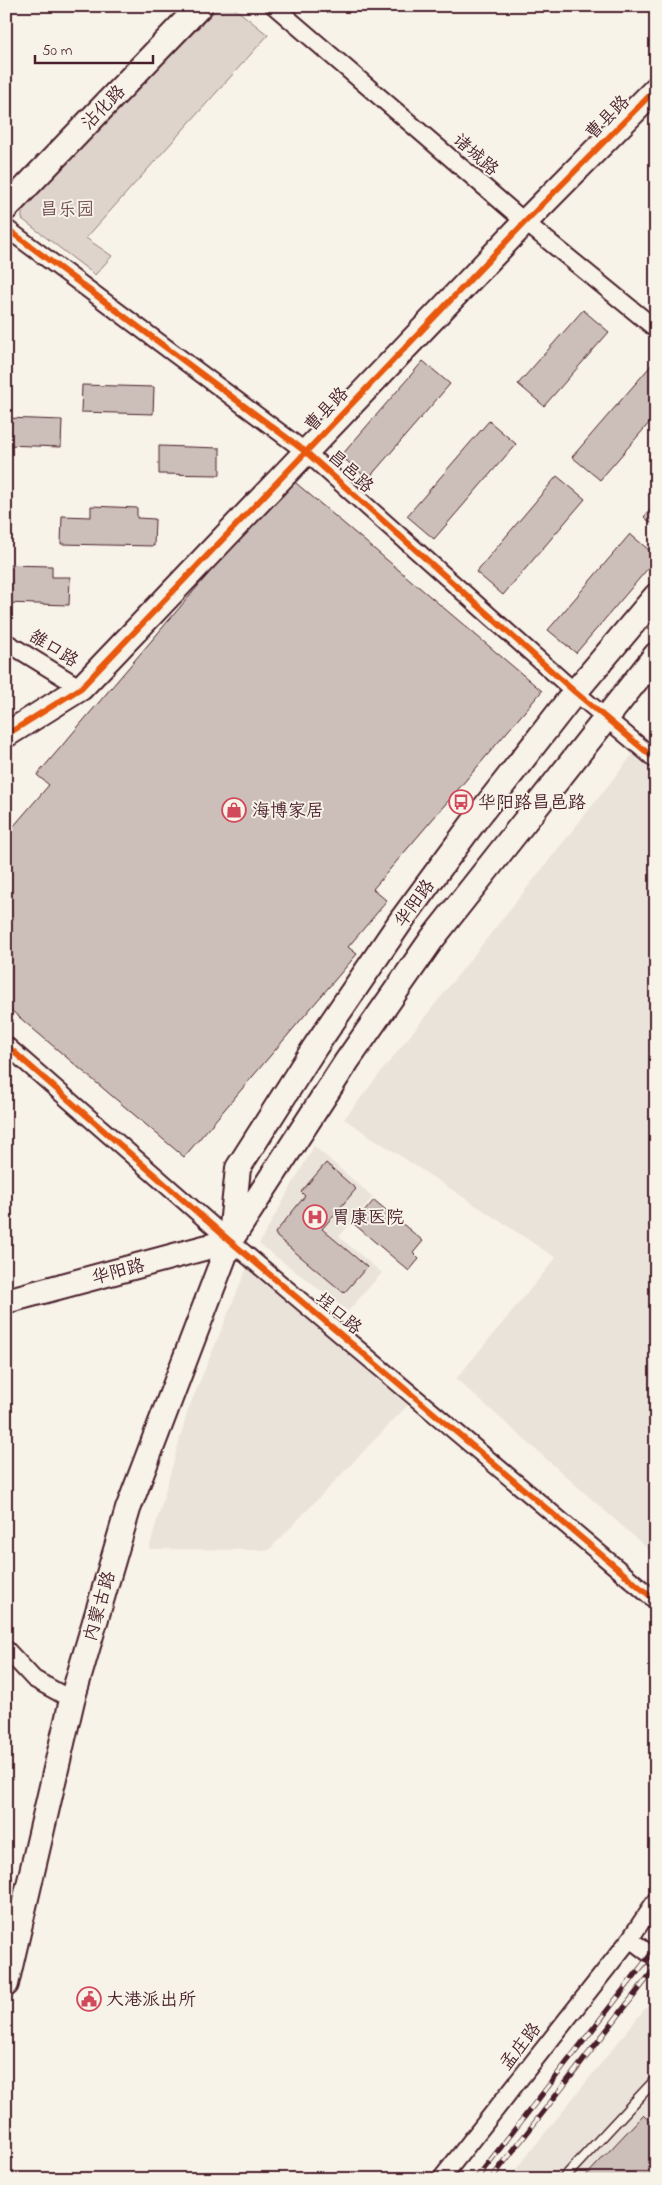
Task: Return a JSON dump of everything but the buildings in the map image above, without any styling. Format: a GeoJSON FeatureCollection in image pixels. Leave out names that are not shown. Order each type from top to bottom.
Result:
{"type":"FeatureCollection","features":[{"type":"Feature","properties":{"kind":"main road","name":"沾化路"},"geometry":{"type":"LineString","coordinates":[[6,208],[200,6]]}},
{"type":"Feature","properties":{"kind":"main road","name":"曹县路"},"geometry":{"type":"LineString","coordinates":[[6,735],[81,688],[525,222],[656,89]]}},
{"type":"Feature","properties":{"kind":"main road","name":"华阳路"},"geometry":{"type":"LineString","coordinates":[[230,1241],[238,1168],[315,1047],[403,918],[476,819],[576,692],[656,596]]}},
{"type":"Feature","properties":{"kind":"main road","name":"华阳路"},"geometry":{"type":"LineString","coordinates":[[6,1301],[230,1241],[347,1061],[432,939],[656,655]]}},
{"type":"Feature","properties":{"kind":"main road","name":"内蒙古路"},"geometry":{"type":"LineString","coordinates":[[6,1984],[72,1700],[128,1509],[230,1241]]}},
{"type":"Feature","properties":{"kind":"street","name":"诸城路"},"geometry":{"type":"LineString","coordinates":[[274,6],[525,222],[656,329]]}},
{"type":"Feature","properties":{"kind":"street","name":"昌邑路"},"geometry":{"type":"LineString","coordinates":[[6,228],[306,452],[576,692],[656,760]]}},
{"type":"Feature","properties":{"kind":"street","name":"雒口路"},"geometry":{"type":"LineString","coordinates":[[6,642],[81,688]]}},
{"type":"Feature","properties":{"kind":"street","name":"埕口路"},"geometry":{"type":"LineString","coordinates":[[6,1045],[230,1241],[656,1601]]}},
{"type":"Feature","properties":{"kind":"street"},"geometry":{"type":"LineString","coordinates":[[6,1648],[34,1679],[72,1700]]}},
{"type":"Feature","properties":{"kind":"street","name":"孟庄路"},"geometry":{"type":"LineString","coordinates":[[441,2179],[630,1938],[656,1900]]}},
{"type":"Feature","properties":{"kind":"street"},"geometry":{"type":"LineString","coordinates":[[630,1938],[656,1960]]}},
{"type":"Feature","properties":{"kind":"lane"},"geometry":{"type":"LineString","coordinates":[[562,2179],[656,2079]]}},
{"type":"Feature","properties":{"kind":"shaded area"},"geometry":{"type":"Polygon","coordinates":[[[656,725],[656,1556],[456,1379],[556,1258],[344,1119],[656,725]]]}},
{"type":"Feature","properties":{"kind":"shaded area","name":"胃康医院"},"geometry":{"type":"Polygon","coordinates":[[[314,1146],[373,1197],[339,1237],[382,1273],[348,1311],[259,1244],[314,1146]]]}},
{"type":"Feature","properties":{"kind":"shaded area"},"geometry":{"type":"Polygon","coordinates":[[[247,1268],[408,1405],[269,1550],[149,1549],[188,1410],[247,1268]]]}},
{"type":"Feature","properties":{"kind":"shaded area"},"geometry":{"type":"Polygon","coordinates":[[[656,1995],[656,2179],[508,2179],[656,1995]]]}},
{"type":"Feature","properties":{"kind":"green space","name":"昌乐园"},"geometry":{"type":"Polygon","coordinates":[[[220,6],[232,6],[268,35],[86,238],[112,256],[95,275],[22,219],[22,206],[220,6]]]}},
{"type":"Feature","properties":{"kind":"railway"},"geometry":{"type":"LineString","coordinates":[[476,2179],[656,1948]]}},
{"type":"Feature","properties":{"kind":"railway"},"geometry":{"type":"LineString","coordinates":[[491,2179],[656,1967]]}},
{"type":"Feature","properties":{"kind":"cycle path"},"geometry":{"type":"LineString","coordinates":[[6,735],[81,688],[525,222],[656,89]]}},
{"type":"Feature","properties":{"kind":"cycle path"},"geometry":{"type":"LineString","coordinates":[[6,228],[306,452],[575,692],[656,760]]}},
{"type":"Feature","properties":{"kind":"cycle path"},"geometry":{"type":"LineString","coordinates":[[6,1045],[230,1241],[656,1601]]}},
{"type":"Feature","properties":{"kind":"place","name":"华阳路昌邑路"},"geometry":{"type":"Point","coordinates":[461,802]}},
{"type":"Feature","properties":{"kind":"place","name":"海博家居"},"geometry":{"type":"Point","coordinates":[234,810]}},
{"type":"Feature","properties":{"kind":"place","name":"胃康医院"},"geometry":{"type":"Point","coordinates":[315,1217]}},
{"type":"Feature","properties":{"kind":"place","name":"大港派出所"},"geometry":{"type":"Point","coordinates":[89,1999]}}]}
